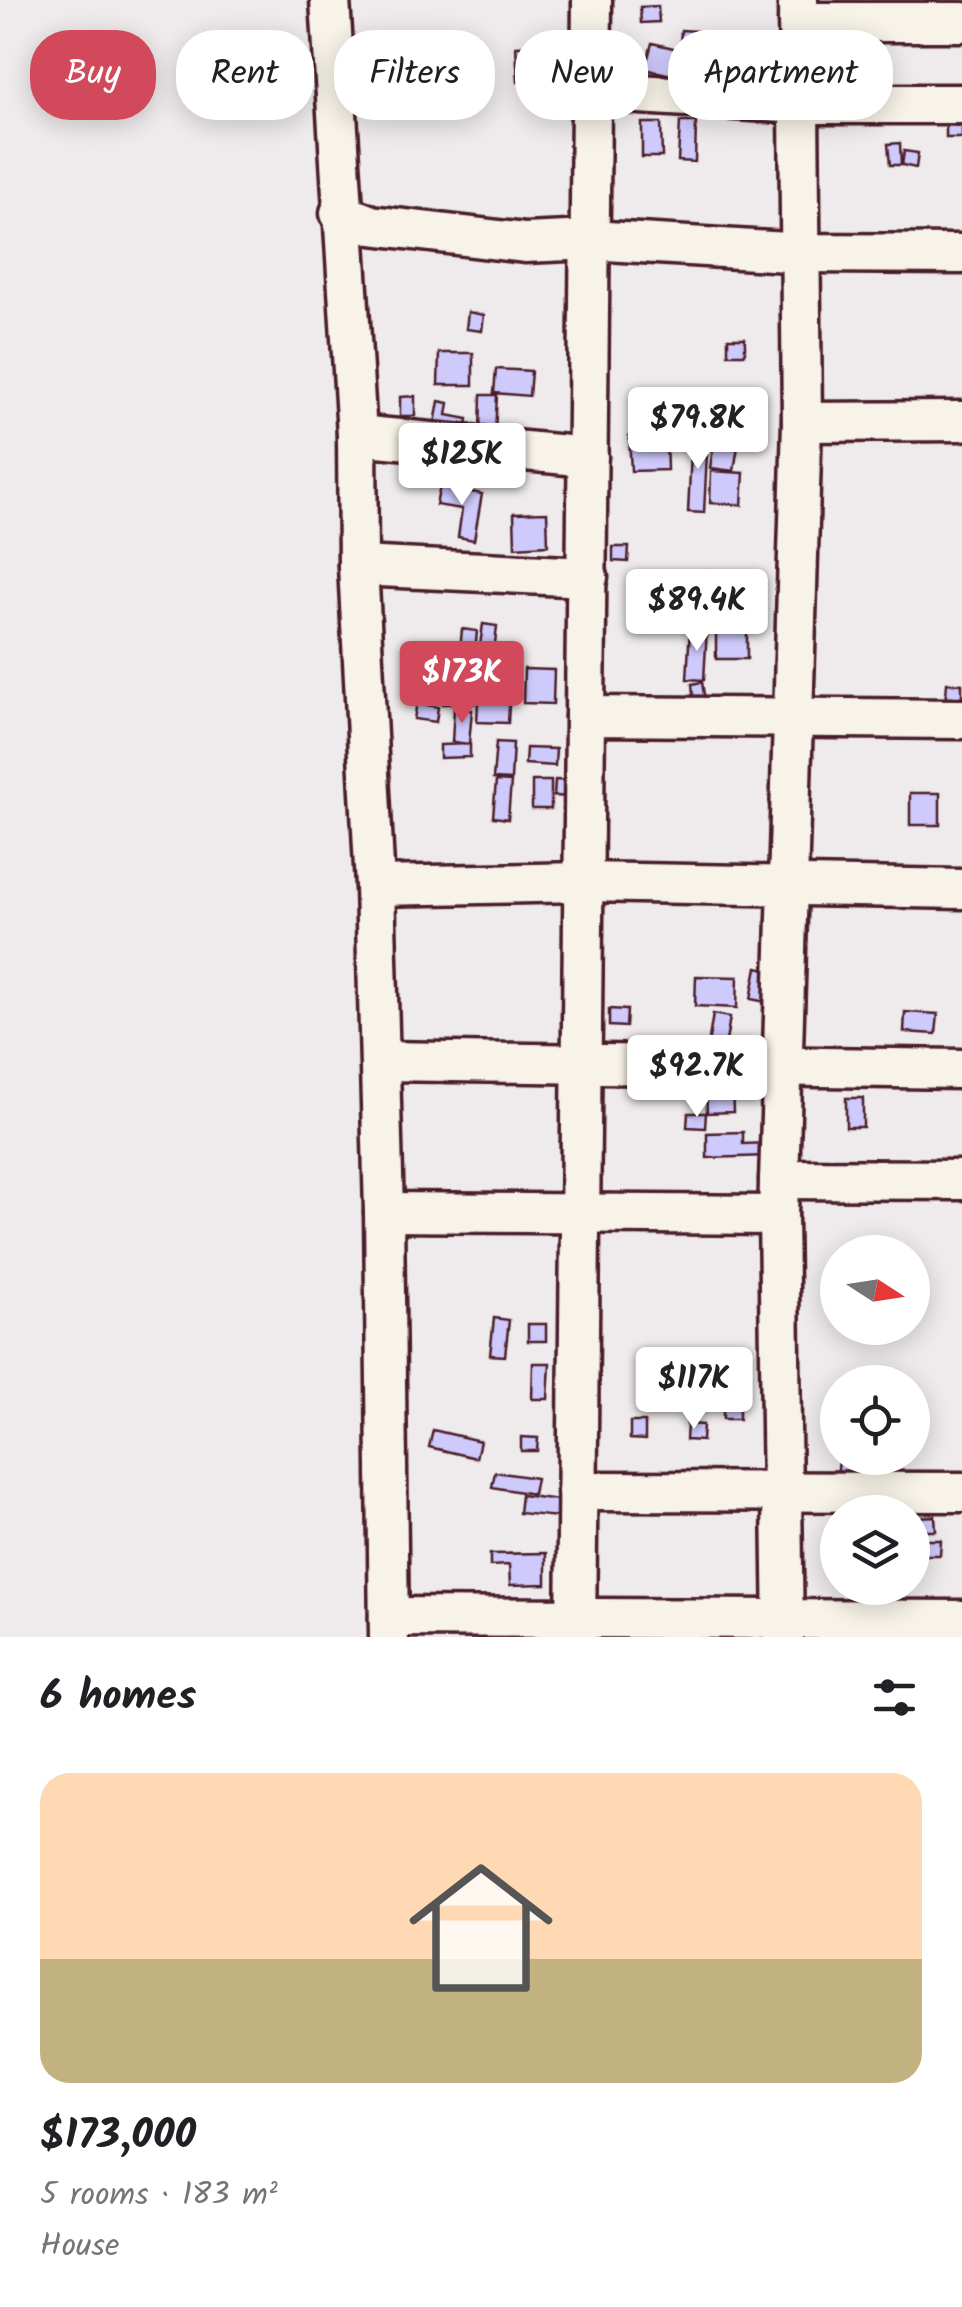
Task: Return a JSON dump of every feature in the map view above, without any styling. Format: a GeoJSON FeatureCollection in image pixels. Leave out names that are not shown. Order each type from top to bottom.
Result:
{"type":"FeatureCollection","features":[{"type":"Feature","properties":{"kind":"street"},"geometry":{"type":"LineString","coordinates":[[330,0],[356,435],[358,566],[375,886],[389,1627],[784,1628],[962,1620]]}},
{"type":"Feature","properties":{"kind":"street"},"geometry":{"type":"LineString","coordinates":[[592,0],[592,30]]}},
{"type":"Feature","properties":{"kind":"street"},"geometry":{"type":"LineString","coordinates":[[798,11],[962,22]]}},
{"type":"Feature","properties":{"kind":"street"},"geometry":{"type":"LineString","coordinates":[[893,104],[962,104]]}},
{"type":"Feature","properties":{"kind":"street"},"geometry":{"type":"LineString","coordinates":[[576,1628],[591,120]]}},
{"type":"Feature","properties":{"kind":"street"},"geometry":{"type":"LineString","coordinates":[[784,1628],[779,1197],[802,422],[804,254],[800,120]]}},
{"type":"Feature","properties":{"kind":"street"},"geometry":{"type":"LineString","coordinates":[[340,212],[372,225],[526,243],[590,240],[804,254],[962,254]]}},
{"type":"Feature","properties":{"kind":"street"},"geometry":{"type":"LineString","coordinates":[[802,422],[962,422]]}},
{"type":"Feature","properties":{"kind":"street"},"geometry":{"type":"LineString","coordinates":[[356,435],[588,457]]}},
{"type":"Feature","properties":{"kind":"street"},"geometry":{"type":"LineString","coordinates":[[358,566],[588,577]]}},
{"type":"Feature","properties":{"kind":"street"},"geometry":{"type":"LineString","coordinates":[[585,716],[962,719]]}},
{"type":"Feature","properties":{"kind":"street"},"geometry":{"type":"LineString","coordinates":[[375,886],[583,882],[962,889]]}},
{"type":"Feature","properties":{"kind":"street"},"geometry":{"type":"LineString","coordinates":[[380,1061],[962,1068]]}},
{"type":"Feature","properties":{"kind":"street"},"geometry":{"type":"LineString","coordinates":[[384,1212],[580,1213],[962,1180]]}},
{"type":"Feature","properties":{"kind":"street"},"geometry":{"type":"LineString","coordinates":[[577,1490],[962,1492]]}},
{"type":"Feature","properties":{"kind":"building"},"geometry":{"type":"Polygon","coordinates":[[[658,6],[659,22],[641,23],[640,7],[658,6]]]}},
{"type":"Feature","properties":{"kind":"building"},"geometry":{"type":"Polygon","coordinates":[[[652,43],[668,47],[668,74],[648,70],[652,43]]]}},
{"type":"Feature","properties":{"kind":"building"},"geometry":{"type":"Polygon","coordinates":[[[680,122],[696,122],[695,162],[678,161],[680,122]]]}},
{"type":"Feature","properties":{"kind":"building"},"geometry":{"type":"Polygon","coordinates":[[[642,123],[661,123],[662,157],[642,157],[642,123]]]}},
{"type":"Feature","properties":{"kind":"building"},"geometry":{"type":"Polygon","coordinates":[[[946,125],[962,126],[962,138],[946,138],[946,125]]]}},
{"type":"Feature","properties":{"kind":"building"},"geometry":{"type":"Polygon","coordinates":[[[900,143],[901,165],[890,165],[888,144],[900,143]]]}},
{"type":"Feature","properties":{"kind":"building"},"geometry":{"type":"Polygon","coordinates":[[[904,151],[918,153],[916,168],[902,165],[904,151]]]}},
{"type":"Feature","properties":{"kind":"building"},"geometry":{"type":"Polygon","coordinates":[[[468,312],[484,315],[482,331],[466,329],[468,312]]]}},
{"type":"Feature","properties":{"kind":"building"},"geometry":{"type":"Polygon","coordinates":[[[728,338],[745,338],[745,354],[728,354],[728,338]]]}},
{"type":"Feature","properties":{"kind":"building"},"geometry":{"type":"Polygon","coordinates":[[[439,353],[473,353],[473,385],[438,385],[439,353]]]}},
{"type":"Feature","properties":{"kind":"building"},"geometry":{"type":"Polygon","coordinates":[[[496,369],[531,371],[529,396],[494,393],[496,369]]]}},
{"type":"Feature","properties":{"kind":"building"},"geometry":{"type":"Polygon","coordinates":[[[696,391],[750,397],[749,411],[732,409],[730,428],[693,423],[696,391]]]}},
{"type":"Feature","properties":{"kind":"building"},"geometry":{"type":"Polygon","coordinates":[[[481,395],[497,395],[495,433],[480,433],[481,395]]]}},
{"type":"Feature","properties":{"kind":"building"},"geometry":{"type":"Polygon","coordinates":[[[415,396],[415,416],[400,416],[400,397],[415,396]]]}},
{"type":"Feature","properties":{"kind":"building"},"geometry":{"type":"Polygon","coordinates":[[[439,401],[449,403],[447,415],[468,419],[466,434],[434,429],[439,401]]]}},
{"type":"Feature","properties":{"kind":"building"},"geometry":{"type":"Polygon","coordinates":[[[692,431],[708,432],[704,513],[688,512],[692,431]]]}},
{"type":"Feature","properties":{"kind":"building"},"geometry":{"type":"Polygon","coordinates":[[[666,435],[667,470],[631,471],[629,436],[666,435]]]}},
{"type":"Feature","properties":{"kind":"building"},"geometry":{"type":"Polygon","coordinates":[[[715,436],[739,440],[734,471],[710,468],[715,436]]]}},
{"type":"Feature","properties":{"kind":"building"},"geometry":{"type":"Polygon","coordinates":[[[711,471],[744,473],[742,505],[710,503],[711,471]]]}},
{"type":"Feature","properties":{"kind":"building"},"geometry":{"type":"Polygon","coordinates":[[[440,486],[482,494],[474,540],[458,537],[462,509],[436,505],[440,486]]]}},
{"type":"Feature","properties":{"kind":"building"},"geometry":{"type":"Polygon","coordinates":[[[547,512],[548,545],[515,547],[514,513],[547,512]]]}},
{"type":"Feature","properties":{"kind":"building"},"geometry":{"type":"Polygon","coordinates":[[[613,547],[629,547],[628,562],[613,561],[613,547]]]}},
{"type":"Feature","properties":{"kind":"building"},"geometry":{"type":"Polygon","coordinates":[[[707,570],[708,588],[678,589],[677,572],[707,570]]]}},
{"type":"Feature","properties":{"kind":"building"},"geometry":{"type":"Polygon","coordinates":[[[483,624],[497,626],[493,662],[478,660],[483,624]]]}},
{"type":"Feature","properties":{"kind":"building"},"geometry":{"type":"Polygon","coordinates":[[[716,626],[747,626],[747,659],[716,659],[716,626]]]}},
{"type":"Feature","properties":{"kind":"building"},"geometry":{"type":"Polygon","coordinates":[[[690,627],[707,628],[704,680],[687,679],[690,627]]]}},
{"type":"Feature","properties":{"kind":"building"},"geometry":{"type":"Polygon","coordinates":[[[462,629],[477,631],[474,664],[459,662],[462,629]]]}},
{"type":"Feature","properties":{"kind":"building"},"geometry":{"type":"Polygon","coordinates":[[[524,669],[554,670],[553,704],[523,703],[524,669]]]}},
{"type":"Feature","properties":{"kind":"building"},"geometry":{"type":"Polygon","coordinates":[[[702,682],[705,701],[694,703],[692,684],[702,682]]]}},
{"type":"Feature","properties":{"kind":"building"},"geometry":{"type":"Polygon","coordinates":[[[947,683],[962,684],[962,709],[945,707],[947,683]]]}},
{"type":"Feature","properties":{"kind":"building"},"geometry":{"type":"Polygon","coordinates":[[[475,685],[475,703],[443,704],[443,686],[475,685]]]}},
{"type":"Feature","properties":{"kind":"building"},"geometry":{"type":"Polygon","coordinates":[[[493,687],[510,687],[508,723],[477,722],[478,702],[493,702],[493,687]]]}},
{"type":"Feature","properties":{"kind":"building"},"geometry":{"type":"Polygon","coordinates":[[[417,703],[438,707],[436,722],[414,719],[417,703]]]}},
{"type":"Feature","properties":{"kind":"building"},"geometry":{"type":"Polygon","coordinates":[[[454,708],[472,710],[469,744],[452,742],[454,708]]]}},
{"type":"Feature","properties":{"kind":"building"},"geometry":{"type":"Polygon","coordinates":[[[496,742],[513,743],[511,780],[493,779],[496,742]]]}},
{"type":"Feature","properties":{"kind":"building"},"geometry":{"type":"Polygon","coordinates":[[[470,744],[470,757],[440,758],[440,745],[470,744]]]}},
{"type":"Feature","properties":{"kind":"building"},"geometry":{"type":"Polygon","coordinates":[[[526,748],[556,749],[555,766],[525,764],[526,748]]]}},
{"type":"Feature","properties":{"kind":"building"},"geometry":{"type":"Polygon","coordinates":[[[555,780],[574,781],[572,797],[554,796],[555,780]]]}},
{"type":"Feature","properties":{"kind":"building"},"geometry":{"type":"Polygon","coordinates":[[[496,781],[511,782],[508,819],[493,817],[496,781]]]}},
{"type":"Feature","properties":{"kind":"building"},"geometry":{"type":"Polygon","coordinates":[[[532,781],[551,781],[551,809],[532,809],[532,781]]]}},
{"type":"Feature","properties":{"kind":"building"},"geometry":{"type":"Polygon","coordinates":[[[910,793],[940,793],[940,825],[910,825],[910,793]]]}},
{"type":"Feature","properties":{"kind":"building"},"geometry":{"type":"Polygon","coordinates":[[[757,967],[771,970],[766,1002],[751,999],[757,967]]]}},
{"type":"Feature","properties":{"kind":"building"},"geometry":{"type":"Polygon","coordinates":[[[696,976],[738,977],[737,1008],[695,1006],[696,976]]]}},
{"type":"Feature","properties":{"kind":"building"},"geometry":{"type":"Polygon","coordinates":[[[609,1009],[627,1010],[626,1027],[609,1026],[609,1009]]]}},
{"type":"Feature","properties":{"kind":"building"},"geometry":{"type":"Polygon","coordinates":[[[905,1012],[938,1014],[936,1034],[904,1032],[905,1012]]]}},
{"type":"Feature","properties":{"kind":"building"},"geometry":{"type":"Polygon","coordinates":[[[713,1014],[730,1017],[725,1048],[708,1045],[713,1014]]]}},
{"type":"Feature","properties":{"kind":"building"},"geometry":{"type":"Polygon","coordinates":[[[732,1087],[733,1112],[707,1113],[706,1089],[732,1087]]]}},
{"type":"Feature","properties":{"kind":"building"},"geometry":{"type":"Polygon","coordinates":[[[846,1098],[863,1098],[863,1127],[846,1127],[846,1098]]]}},
{"type":"Feature","properties":{"kind":"building"},"geometry":{"type":"Polygon","coordinates":[[[688,1113],[706,1113],[705,1128],[687,1127],[688,1113]]]}},
{"type":"Feature","properties":{"kind":"building"},"geometry":{"type":"Polygon","coordinates":[[[743,1132],[743,1144],[768,1143],[768,1156],[707,1158],[707,1133],[743,1132]]]}},
{"type":"Feature","properties":{"kind":"building"},"geometry":{"type":"Polygon","coordinates":[[[494,1318],[509,1320],[505,1356],[490,1355],[494,1318]]]}},
{"type":"Feature","properties":{"kind":"building"},"geometry":{"type":"Polygon","coordinates":[[[528,1324],[546,1324],[546,1341],[528,1341],[528,1324]]]}},
{"type":"Feature","properties":{"kind":"building"},"geometry":{"type":"Polygon","coordinates":[[[533,1363],[550,1363],[548,1399],[532,1399],[533,1363]]]}},
{"type":"Feature","properties":{"kind":"building"},"geometry":{"type":"Polygon","coordinates":[[[723,1402],[739,1402],[739,1419],[723,1419],[723,1402]]]}},
{"type":"Feature","properties":{"kind":"building"},"geometry":{"type":"Polygon","coordinates":[[[630,1422],[645,1422],[645,1440],[630,1439],[630,1422]]]}},
{"type":"Feature","properties":{"kind":"building"},"geometry":{"type":"Polygon","coordinates":[[[687,1424],[703,1425],[702,1441],[686,1440],[687,1424]]]}},
{"type":"Feature","properties":{"kind":"building"},"geometry":{"type":"Polygon","coordinates":[[[433,1430],[480,1441],[476,1458],[429,1447],[433,1430]]]}},
{"type":"Feature","properties":{"kind":"building"},"geometry":{"type":"Polygon","coordinates":[[[521,1437],[538,1438],[537,1451],[521,1451],[521,1437]]]}},
{"type":"Feature","properties":{"kind":"building"},"geometry":{"type":"Polygon","coordinates":[[[495,1472],[536,1478],[533,1494],[492,1487],[495,1472]]]}},
{"type":"Feature","properties":{"kind":"building"},"geometry":{"type":"Polygon","coordinates":[[[837,1475],[854,1475],[854,1480],[837,1479],[837,1475]]]}},
{"type":"Feature","properties":{"kind":"building"},"geometry":{"type":"Polygon","coordinates":[[[521,1495],[559,1500],[557,1517],[519,1513],[521,1495]]]}},
{"type":"Feature","properties":{"kind":"building"},"geometry":{"type":"Polygon","coordinates":[[[930,1516],[935,1516],[936,1531],[930,1531],[930,1516]]]}},
{"type":"Feature","properties":{"kind":"building"},"geometry":{"type":"Polygon","coordinates":[[[930,1540],[941,1540],[940,1555],[930,1555],[930,1540]]]}},
{"type":"Feature","properties":{"kind":"building"},"geometry":{"type":"Polygon","coordinates":[[[546,1553],[546,1584],[510,1585],[509,1565],[490,1566],[490,1554],[546,1553]]]}}]}
